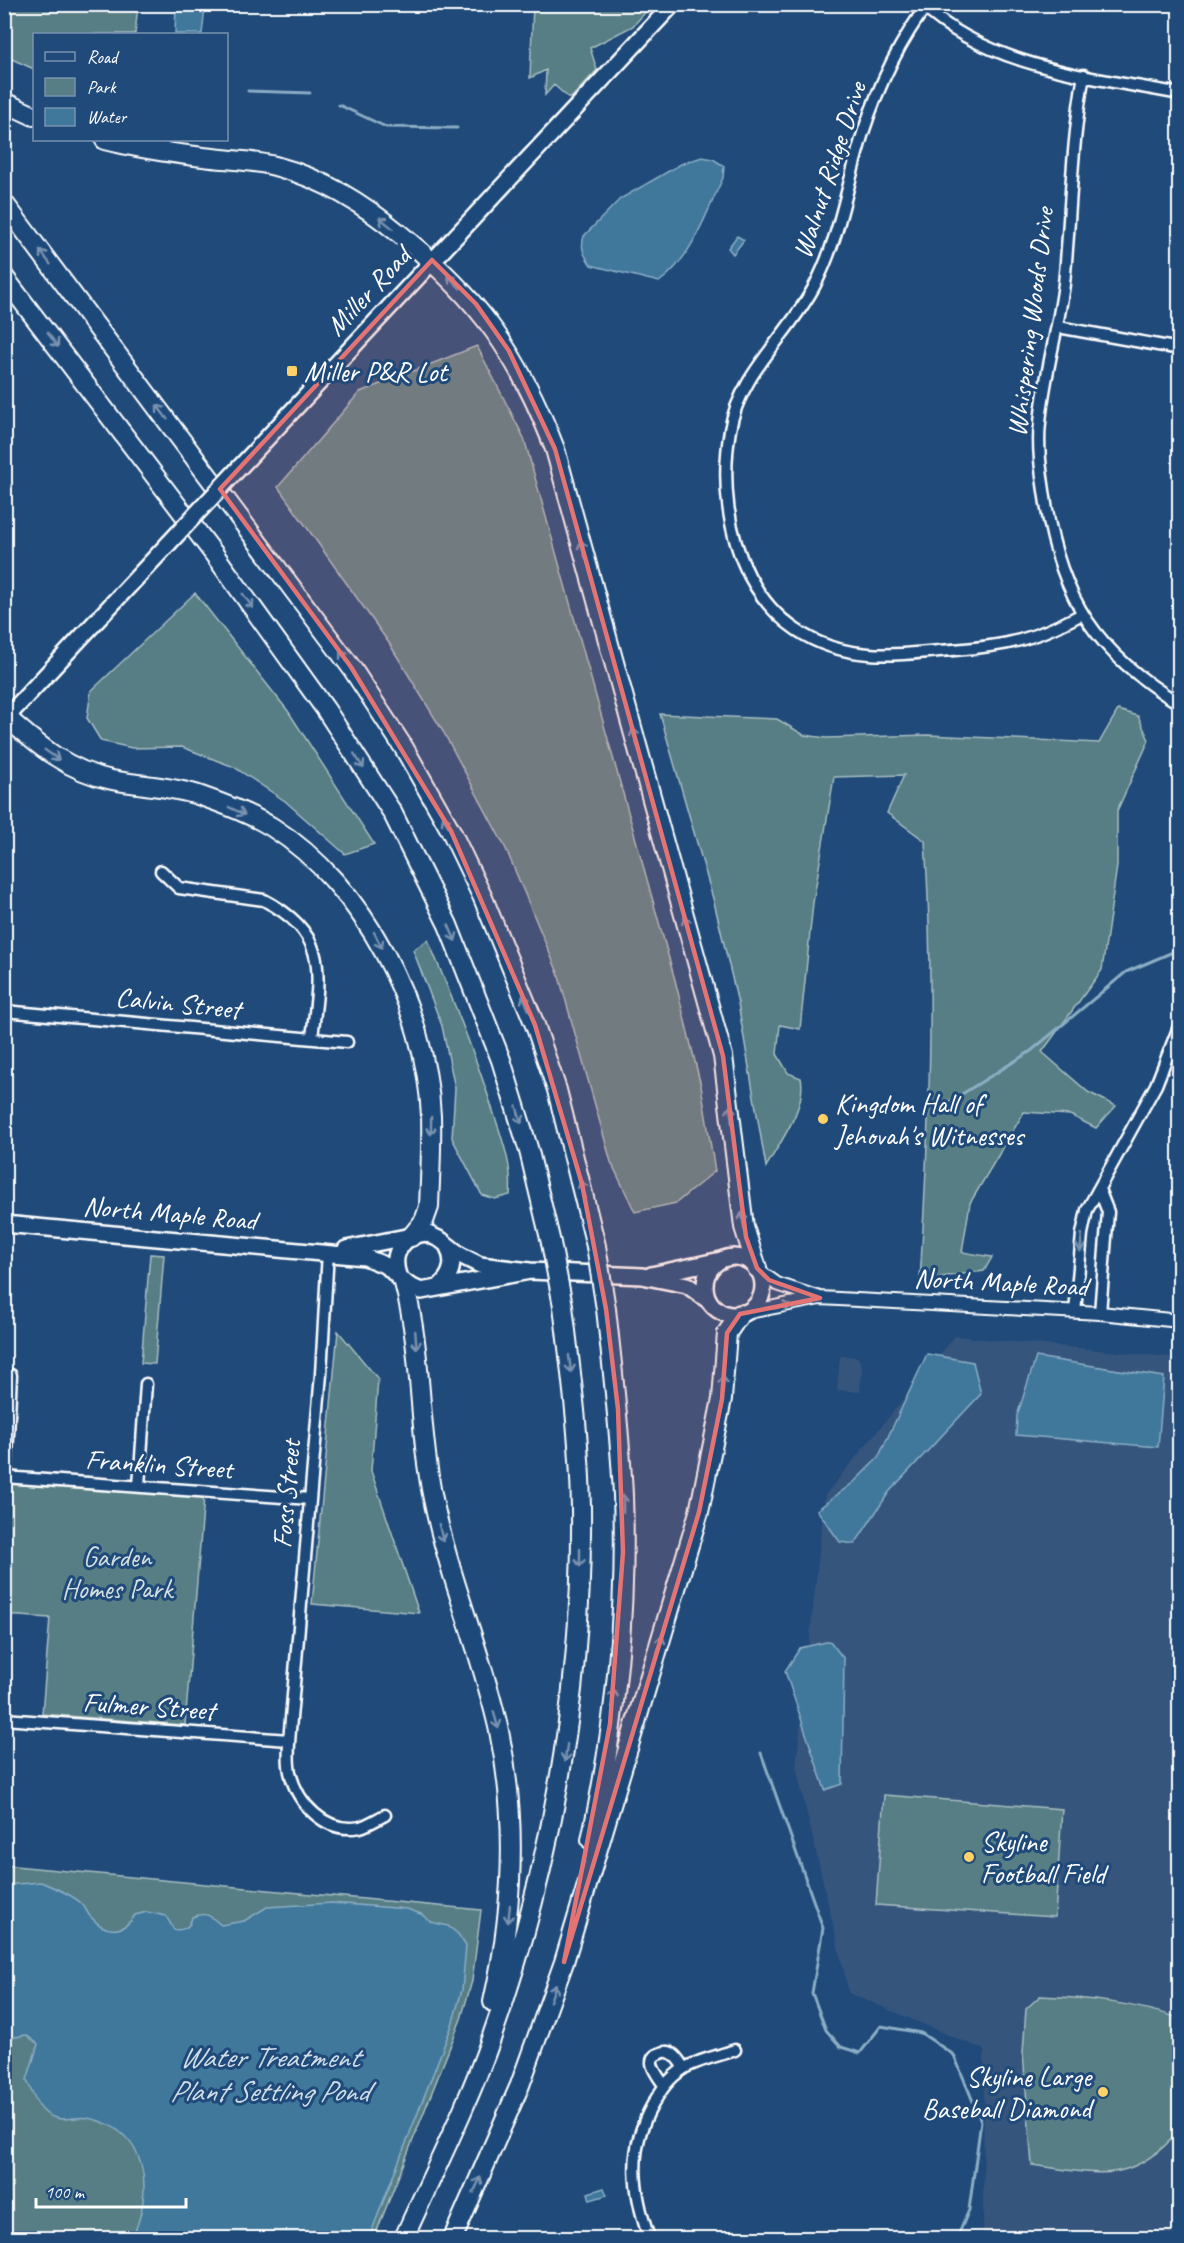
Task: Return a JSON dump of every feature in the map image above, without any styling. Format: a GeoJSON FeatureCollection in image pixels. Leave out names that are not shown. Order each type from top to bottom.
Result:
{"type":"FeatureCollection","features":[{"type":"Feature","properties":{"kind":"highway"},"geometry":{"type":"LineString","coordinates":[[4,102],[33,116]]}},
{"type":"Feature","properties":{"kind":"highway"},"geometry":{"type":"LineString","coordinates":[[109,141],[134,148],[271,165],[300,173],[363,204],[432,260],[476,304],[509,351],[541,412],[555,449],[723,1056],[744,1227],[758,1270]]}},
{"type":"Feature","properties":{"kind":"highway"},"geometry":{"type":"LineString","coordinates":[[4,203],[351,667],[404,748],[451,831],[483,898],[527,1005],[557,1090],[596,1246],[618,1409],[623,1496],[620,1630],[610,1725],[596,1816],[564,1962]]}},
{"type":"Feature","properties":{"kind":"highway"},"geometry":{"type":"LineString","coordinates":[[4,277],[214,554],[326,710],[392,812],[448,925],[495,1043],[518,1111],[551,1243],[572,1378],[581,1507],[580,1582],[572,1707],[564,1766],[521,1950],[490,2042],[404,2238]]}},
{"type":"Feature","properties":{"kind":"highway"},"geometry":{"type":"LineString","coordinates":[[5,718],[40,746],[75,769],[114,780],[182,790],[221,804],[271,827],[302,850],[371,927],[393,969],[416,1030],[431,1115],[429,1207],[424,1221],[410,1237]]}},
{"type":"Feature","properties":{"kind":"highway"},"geometry":{"type":"LineString","coordinates":[[401,1279],[414,1324],[433,1498],[499,1731],[509,1801],[511,1888],[505,1944],[489,2020],[461,2109]]}},
{"type":"Feature","properties":{"kind":"highway"},"geometry":{"type":"LineString","coordinates":[[453,2238],[520,2085],[564,1962],[699,1512],[719,1421],[727,1333],[742,1314]]}},
{"type":"Feature","properties":{"kind":"main road","name":"Miller Road"},"geometry":{"type":"LineString","coordinates":[[5,718],[674,4]]}},
{"type":"Feature","properties":{"kind":"main road","name":"North Maple Road"},"geometry":{"type":"LineString","coordinates":[[4,1224],[330,1252],[371,1258],[421,1291],[530,1271]]}},
{"type":"Feature","properties":{"kind":"main road","name":"North Maple Road"},"geometry":{"type":"LineString","coordinates":[[330,1252],[426,1233],[434,1235],[469,1261],[480,1264],[530,1271],[642,1276],[687,1285],[709,1301]]}},
{"type":"Feature","properties":{"kind":"main road"},"geometry":{"type":"LineString","coordinates":[[401,1279],[395,1258],[398,1250],[410,1237]]}},
{"type":"Feature","properties":{"kind":"main road"},"geometry":{"type":"LineString","coordinates":[[440,1286],[451,1272],[451,1254],[447,1245]]}},
{"type":"Feature","properties":{"kind":"main road"},"geometry":{"type":"LineString","coordinates":[[740,1257],[758,1270],[763,1280],[761,1296],[757,1304],[742,1314],[723,1312],[709,1301],[706,1292],[708,1273],[721,1260],[740,1257]]}},
{"type":"Feature","properties":{"kind":"main road","name":"North Maple Road"},"geometry":{"type":"LineString","coordinates":[[642,1276],[721,1260]]}},
{"type":"Feature","properties":{"kind":"street"},"geometry":{"type":"LineString","coordinates":[[925,6],[957,31],[993,49],[1024,60],[1179,94]]}},
{"type":"Feature","properties":{"kind":"street","name":"Walnut Ridge Drive"},"geometry":{"type":"LineString","coordinates":[[925,6],[897,51],[875,96],[840,224],[815,286],[758,367],[742,394],[730,428],[728,483],[738,556],[754,587],[777,616],[802,634],[836,648],[868,654],[993,647],[1025,640],[1082,614]]}},
{"type":"Feature","properties":{"kind":"street","name":"Whispering Woods Drive"},"geometry":{"type":"LineString","coordinates":[[1084,75],[1075,120],[1067,254],[1058,327],[1043,398],[1039,456],[1050,531],[1061,571],[1082,614],[1105,645],[1133,674],[1179,704]]}},
{"type":"Feature","properties":{"kind":"street"},"geometry":{"type":"LineString","coordinates":[[1058,327],[1179,349]]}},
{"type":"Feature","properties":{"kind":"street"},"geometry":{"type":"LineString","coordinates":[[161,871],[179,888],[264,900],[275,906],[294,923],[310,942],[317,957],[319,983],[312,1038]]}},
{"type":"Feature","properties":{"kind":"street","name":"Calvin Street"},"geometry":{"type":"LineString","coordinates":[[4,1011],[347,1042]]}},
{"type":"Feature","properties":{"kind":"street"},"geometry":{"type":"LineString","coordinates":[[1075,1312],[1082,1234],[1087,1210],[1156,1085],[1179,1024]]}},
{"type":"Feature","properties":{"kind":"street"},"geometry":{"type":"LineString","coordinates":[[1100,1189],[1108,1212],[1100,1313]]}},
{"type":"Feature","properties":{"kind":"street","name":"Foss Street"},"geometry":{"type":"LineString","coordinates":[[330,1252],[289,1740],[290,1770],[298,1796],[324,1821],[339,1827],[360,1827],[385,1815]]}},
{"type":"Feature","properties":{"kind":"street","name":"North Maple Road"},"geometry":{"type":"LineString","coordinates":[[758,1270],[777,1284],[820,1298]]}},
{"type":"Feature","properties":{"kind":"street","name":"North Maple Road"},"geometry":{"type":"LineString","coordinates":[[742,1314],[820,1298],[1100,1313],[1179,1321]]}},
{"type":"Feature","properties":{"kind":"street"},"geometry":{"type":"LineString","coordinates":[[5,1477],[11,1375]]}},
{"type":"Feature","properties":{"kind":"street"},"geometry":{"type":"LineString","coordinates":[[139,1486],[146,1384]]}},
{"type":"Feature","properties":{"kind":"street","name":"Franklin Street"},"geometry":{"type":"LineString","coordinates":[[5,1477],[310,1498]]}},
{"type":"Feature","properties":{"kind":"street","name":"Fulmer Street"},"geometry":{"type":"LineString","coordinates":[[4,1719],[289,1740]]}},
{"type":"Feature","properties":{"kind":"street"},"geometry":{"type":"LineString","coordinates":[[649,2238],[637,2200],[634,2157],[640,2130],[664,2085],[684,2068],[735,2050]]}},
{"type":"Feature","properties":{"kind":"street"},"geometry":{"type":"LineString","coordinates":[[664,2085],[653,2070],[651,2062],[655,2055],[663,2052],[671,2053],[684,2068]]}},
{"type":"Feature","properties":{"kind":"highlighted area"},"geometry":{"type":"Polygon","coordinates":[[[432,260],[476,304],[509,351],[555,449],[723,1056],[746,1237],[757,1268],[769,1280],[820,1298],[740,1314],[727,1333],[722,1399],[699,1512],[564,1962],[610,1724],[623,1552],[618,1409],[606,1309],[582,1184],[535,1025],[451,831],[351,667],[220,489],[432,260]]]}},
{"type":"Feature","properties":{"kind":"shaded area"},"geometry":{"type":"Polygon","coordinates":[[[955,1336],[1179,1358],[1179,2238],[983,2238],[984,2050],[849,1993],[796,1767],[825,1495],[955,1336]]]}},
{"type":"Feature","properties":{"kind":"shaded area"},"geometry":{"type":"Polygon","coordinates":[[[840,1356],[858,1357],[862,1367],[860,1392],[837,1390],[840,1356]]]}},
{"type":"Feature","properties":{"kind":"green space"},"geometry":{"type":"Polygon","coordinates":[[[533,4],[652,5],[633,26],[590,48],[597,70],[570,99],[554,85],[545,95],[546,70],[530,78],[533,4]]]}},
{"type":"Feature","properties":{"kind":"green space"},"geometry":{"type":"Polygon","coordinates":[[[4,5],[138,5],[135,33],[33,33],[33,69],[5,56],[4,5]]]}},
{"type":"Feature","properties":{"kind":"green space"},"geometry":{"type":"Polygon","coordinates":[[[477,346],[524,438],[675,980],[701,1086],[715,1171],[676,1203],[635,1212],[611,1162],[558,973],[506,849],[444,733],[389,643],[278,487],[360,392],[477,346]]]}},
{"type":"Feature","properties":{"kind":"green space"},"geometry":{"type":"Polygon","coordinates":[[[195,593],[288,711],[374,844],[345,854],[285,801],[234,767],[182,747],[132,748],[101,741],[87,718],[91,691],[195,593]]]}},
{"type":"Feature","properties":{"kind":"green space"},"geometry":{"type":"Polygon","coordinates":[[[1118,710],[1138,716],[1149,740],[1117,811],[1117,866],[1102,970],[1042,1052],[1088,1092],[1116,1106],[1096,1128],[1070,1115],[1024,1112],[970,1203],[962,1252],[992,1257],[984,1271],[920,1280],[930,1061],[930,951],[925,841],[887,813],[904,775],[834,777],[813,903],[800,1029],[780,1025],[777,1054],[788,1073],[801,1078],[800,1101],[791,1124],[766,1167],[738,1003],[714,902],[660,714],[777,719],[804,735],[826,738],[928,735],[1099,743],[1118,710]]]}},
{"type":"Feature","properties":{"kind":"green space"},"geometry":{"type":"Polygon","coordinates":[[[428,940],[471,1046],[500,1132],[510,1174],[510,1195],[495,1199],[482,1195],[452,1138],[455,1088],[442,1026],[413,950],[428,940]]]}},
{"type":"Feature","properties":{"kind":"green space"},"geometry":{"type":"Polygon","coordinates":[[[150,1254],[164,1255],[155,1364],[141,1363],[150,1254]]]}},
{"type":"Feature","properties":{"kind":"green space"},"geometry":{"type":"Polygon","coordinates":[[[338,1331],[378,1379],[371,1471],[419,1613],[312,1604],[338,1331]]]}},
{"type":"Feature","properties":{"kind":"green space","name":"Garden Homes Park"},"geometry":{"type":"Polygon","coordinates":[[[4,1482],[204,1497],[185,1725],[42,1714],[50,1618],[5,1615],[4,1482]]]}},
{"type":"Feature","properties":{"kind":"green space","name":"Skyline Football Field"},"geometry":{"type":"Polygon","coordinates":[[[884,1795],[1062,1809],[1055,1917],[876,1905],[884,1795]]]}},
{"type":"Feature","properties":{"kind":"green space","name":"Water Treatment Plant Settling Pond"},"geometry":{"type":"Polygon","coordinates":[[[4,1865],[481,1910],[472,1981],[461,2019],[374,2238],[5,2238],[4,1865]]]}},
{"type":"Feature","properties":{"kind":"green space","name":"Skyline Large Baseball Diamond"},"geometry":{"type":"Polygon","coordinates":[[[1040,1996],[1111,2002],[1179,2018],[1179,2131],[1162,2149],[1145,2161],[1112,2172],[1095,2173],[1032,2165],[1023,2053],[1026,2009],[1040,1996]]]}},
{"type":"Feature","properties":{"kind":"water"},"geometry":{"type":"Polygon","coordinates":[[[176,5],[205,7],[202,33],[175,33],[176,5]]]}},
{"type":"Feature","properties":{"kind":"water"},"geometry":{"type":"Polygon","coordinates":[[[702,157],[713,159],[724,166],[723,178],[697,234],[681,261],[671,272],[659,282],[591,265],[583,251],[584,236],[620,199],[681,164],[702,157]]]}},
{"type":"Feature","properties":{"kind":"water"},"geometry":{"type":"Polygon","coordinates":[[[737,236],[744,240],[733,254],[728,248],[737,236]]]}},
{"type":"Feature","properties":{"kind":"water"},"geometry":{"type":"Polygon","coordinates":[[[927,1354],[973,1362],[981,1394],[889,1492],[855,1544],[840,1542],[817,1510],[854,1482],[878,1458],[927,1354]]]}},
{"type":"Feature","properties":{"kind":"water"},"geometry":{"type":"Polygon","coordinates":[[[1036,1357],[1164,1377],[1158,1447],[1016,1435],[1017,1416],[1036,1357]]]}},
{"type":"Feature","properties":{"kind":"water"},"geometry":{"type":"Polygon","coordinates":[[[830,1641],[844,1659],[842,1784],[825,1790],[785,1671],[800,1648],[830,1641]]]}},
{"type":"Feature","properties":{"kind":"water","name":"Water Treatment Plant Settling Pond"},"geometry":{"type":"Polygon","coordinates":[[[41,1882],[73,1897],[82,1904],[96,1922],[108,1929],[125,1926],[135,1915],[147,1912],[166,1916],[174,1930],[178,1930],[188,1926],[192,1917],[201,1914],[211,1917],[221,1925],[244,1921],[267,1907],[332,1903],[407,1909],[421,1914],[431,1922],[448,1926],[458,1934],[466,1946],[462,1990],[452,2025],[369,2238],[132,2238],[139,2220],[144,2183],[135,2149],[124,2135],[108,2125],[88,2118],[60,2119],[50,2116],[40,2108],[27,2080],[38,2044],[26,2035],[5,2039],[5,1885],[41,1882]]]}},
{"type":"Feature","properties":{"kind":"water"},"geometry":{"type":"Polygon","coordinates":[[[604,2188],[607,2195],[590,2200],[588,2193],[604,2188]]]}},
{"type":"Feature","properties":{"kind":"waterway"},"geometry":{"type":"LineString","coordinates":[[248,91],[310,93]]}},
{"type":"Feature","properties":{"kind":"waterway"},"geometry":{"type":"LineString","coordinates":[[339,105],[386,127],[457,128]]}},
{"type":"Feature","properties":{"kind":"waterway"},"geometry":{"type":"LineString","coordinates":[[949,1102],[1031,1051],[1126,972],[1180,949]]}},
{"type":"Feature","properties":{"kind":"waterway"},"geometry":{"type":"LineString","coordinates":[[761,1753],[823,1928],[812,1993],[826,2030],[841,2047],[860,2053],[881,2026],[921,2033],[954,2055],[981,2121],[969,2210],[957,2238]]}},
{"type":"Feature","properties":{"kind":"place","name":"Miller P&R Lot"},"geometry":{"type":"Point","coordinates":[292,371]}},
{"type":"Feature","properties":{"kind":"place","name":"Kingdom Hall of Jehovah's Witnesses"},"geometry":{"type":"Point","coordinates":[823,1119]}},
{"type":"Feature","properties":{"kind":"place","name":"Skyline Football Field"},"geometry":{"type":"Point","coordinates":[969,1857]}},
{"type":"Feature","properties":{"kind":"place","name":"Skyline Large Baseball Diamond"},"geometry":{"type":"Point","coordinates":[1103,2092]}}]}
